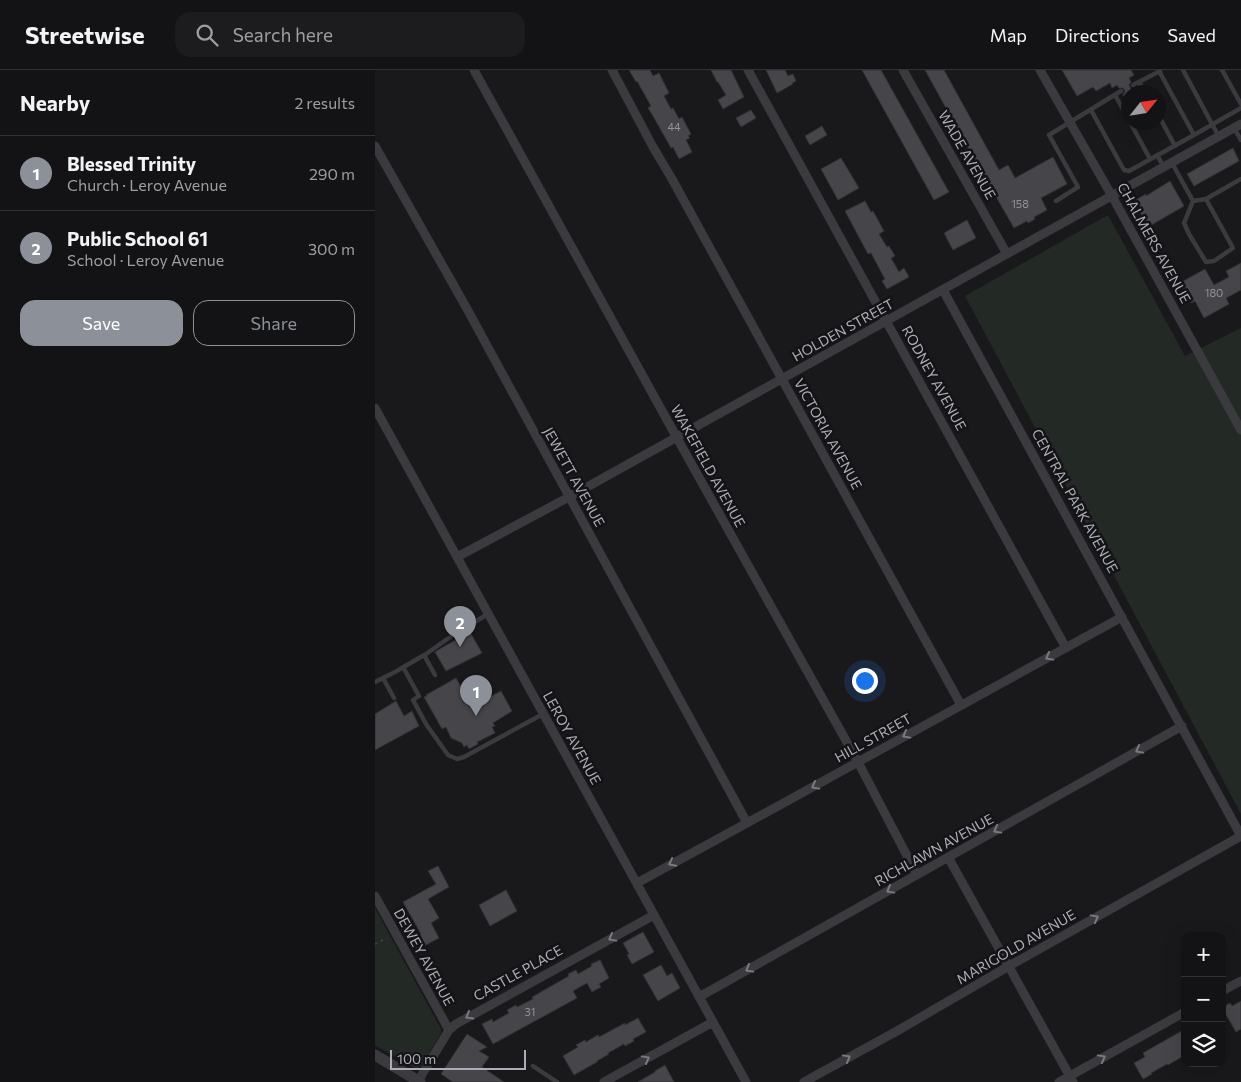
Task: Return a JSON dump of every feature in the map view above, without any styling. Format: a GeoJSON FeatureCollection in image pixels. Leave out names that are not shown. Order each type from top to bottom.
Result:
{"type":"FeatureCollection","features":[{"type":"Feature","properties":{"kind":"street","name":"WAKEFIELD AVENUE"},"geometry":{"type":"LineString","coordinates":[[474,70],[858,762],[917,875]]}},
{"type":"Feature","properties":{"kind":"street","name":"VICTORIA AVENUE"},"geometry":{"type":"LineString","coordinates":[[612,70],[961,705]]}},
{"type":"Feature","properties":{"kind":"street","name":"RODNEY AVENUE"},"geometry":{"type":"LineString","coordinates":[[748,70],[1066,648]]}},
{"type":"Feature","properties":{"kind":"street","name":"WADE AVENUE"},"geometry":{"type":"LineString","coordinates":[[903,70],[1007,254]]}},
{"type":"Feature","properties":{"kind":"street","name":"CHALMERS AVENUE"},"geometry":{"type":"LineString","coordinates":[[1040,70],[1113,196],[1241,430]]}},
{"type":"Feature","properties":{"kind":"street","name":"HOLDEN STREET"},"geometry":{"type":"LineString","coordinates":[[457,558],[1238,126]]}},
{"type":"Feature","properties":{"kind":"street","name":"JEWETT AVENUE"},"geometry":{"type":"LineString","coordinates":[[375,146],[461,299],[747,823]]}},
{"type":"Feature","properties":{"kind":"street","name":"CENTRAL PARK AVENUE"},"geometry":{"type":"LineString","coordinates":[[943,290],[1241,836]]}},
{"type":"Feature","properties":{"kind":"street","name":"LEROY AVENUE"},"geometry":{"type":"LineString","coordinates":[[375,408],[746,1082]]}},
{"type":"Feature","properties":{"kind":"street","name":"HILL STREET"},"geometry":{"type":"LineString","coordinates":[[637,883],[1122,617]]}},
{"type":"Feature","properties":{"kind":"street","name":"RICHLAWN AVENUE"},"geometry":{"type":"LineString","coordinates":[[699,997],[1182,726]]}},
{"type":"Feature","properties":{"kind":"street","name":"MARIGOLD AVENUE"},"geometry":{"type":"LineString","coordinates":[[804,1082],[1241,836]]}},
{"type":"Feature","properties":{"kind":"street"},"geometry":{"type":"LineString","coordinates":[[948,857],[1071,1079]]}},
{"type":"Feature","properties":{"kind":"street","name":"DEWEY AVENUE"},"geometry":{"type":"LineString","coordinates":[[375,896],[449,1030]]}},
{"type":"Feature","properties":{"kind":"street","name":"CASTLE PLACE"},"geometry":{"type":"LineString","coordinates":[[419,1081],[449,1030],[456,1024],[471,1014],[654,915]]}},
{"type":"Feature","properties":{"kind":"street"},"geometry":{"type":"LineString","coordinates":[[1226,989],[1241,981]]}},
{"type":"Feature","properties":{"kind":"street"},"geometry":{"type":"LineString","coordinates":[[1059,1082],[1071,1079],[1181,1014]]}},
{"type":"Feature","properties":{"kind":"street"},"geometry":{"type":"LineString","coordinates":[[604,1082],[713,1022]]}},
{"type":"Feature","properties":{"kind":"street"},"geometry":{"type":"LineString","coordinates":[[375,1055],[419,1081]]}},
{"type":"Feature","properties":{"kind":"lane"},"geometry":{"type":"LineString","coordinates":[[1183,70],[1219,136]]}},
{"type":"Feature","properties":{"kind":"lane"},"geometry":{"type":"LineString","coordinates":[[1222,70],[1241,104]]}},
{"type":"Feature","properties":{"kind":"lane"},"geometry":{"type":"LineString","coordinates":[[1133,85],[1160,71],[1194,135]]}},
{"type":"Feature","properties":{"kind":"lane"},"geometry":{"type":"LineString","coordinates":[[1056,201],[1078,187],[1049,134],[1121,91]]}},
{"type":"Feature","properties":{"kind":"lane"},"geometry":{"type":"LineString","coordinates":[[1115,95],[1121,106]]}},
{"type":"Feature","properties":{"kind":"lane"},"geometry":{"type":"LineString","coordinates":[[1091,110],[1123,170],[1129,171],[1241,108]]}},
{"type":"Feature","properties":{"kind":"lane"},"geometry":{"type":"LineString","coordinates":[[1238,126],[1241,140]]}},
{"type":"Feature","properties":{"kind":"lane"},"geometry":{"type":"LineString","coordinates":[[1166,129],[1175,146]]}},
{"type":"Feature","properties":{"kind":"lane"},"geometry":{"type":"LineString","coordinates":[[1134,130],[1150,160]]}},
{"type":"Feature","properties":{"kind":"lane"},"geometry":{"type":"LineString","coordinates":[[1157,155],[1168,165],[1193,201]]}},
{"type":"Feature","properties":{"kind":"lane"},"geometry":{"type":"LineString","coordinates":[[1193,201],[1206,199],[1241,179]]}},
{"type":"Feature","properties":{"kind":"lane"},"geometry":{"type":"LineString","coordinates":[[1193,201],[1184,224],[1205,262],[1214,261],[1233,248],[1206,199]]}},
{"type":"Feature","properties":{"kind":"lane"},"geometry":{"type":"LineString","coordinates":[[375,682],[425,655],[488,614]]}},
{"type":"Feature","properties":{"kind":"lane"},"geometry":{"type":"LineString","coordinates":[[425,655],[435,675]]}},
{"type":"Feature","properties":{"kind":"lane"},"geometry":{"type":"LineString","coordinates":[[403,667],[419,696],[413,700],[426,724],[448,755],[457,759],[543,714]]}},
{"type":"Feature","properties":{"kind":"lane"},"geometry":{"type":"LineString","coordinates":[[383,678],[394,698]]}},
{"type":"Feature","properties":{"kind":"lane"},"geometry":{"type":"LineString","coordinates":[[533,1066],[557,1082]]}},
{"type":"Feature","properties":{"kind":"path"},"geometry":{"type":"LineString","coordinates":[[375,944],[387,938]]}},
{"type":"Feature","properties":{"kind":"shaded area"},"geometry":{"type":"Polygon","coordinates":[[[1108,215],[1185,356],[1241,328],[1241,814],[965,296],[1108,215]]]}},
{"type":"Feature","properties":{"kind":"shaded area"},"geometry":{"type":"Polygon","coordinates":[[[375,908],[441,1029],[441,1033],[424,1062],[418,1068],[414,1068],[375,1045],[375,908]]]}},
{"type":"Feature","properties":{"kind":"building"},"geometry":{"type":"Polygon","coordinates":[[[629,70],[650,70],[653,76],[659,73],[669,93],[664,96],[679,119],[682,117],[691,134],[688,136],[690,138],[686,140],[692,152],[679,159],[648,108],[651,106],[629,70]]]}},
{"type":"Feature","properties":{"kind":"building"},"geometry":{"type":"Polygon","coordinates":[[[711,70],[731,70],[744,97],[723,109],[718,100],[726,95],[711,70]]]}},
{"type":"Feature","properties":{"kind":"building"},"geometry":{"type":"Polygon","coordinates":[[[766,70],[785,70],[788,76],[793,74],[796,81],[777,93],[766,70]]]}},
{"type":"Feature","properties":{"kind":"building"},"geometry":{"type":"Polygon","coordinates":[[[862,70],[881,70],[949,192],[934,200],[862,70]]]}},
{"type":"Feature","properties":{"kind":"building"},"geometry":{"type":"Polygon","coordinates":[[[925,70],[944,70],[999,170],[1008,165],[1015,178],[1053,157],[1067,184],[1041,198],[1047,210],[1034,217],[1035,219],[1028,223],[1027,221],[1014,228],[925,70]]]}},
{"type":"Feature","properties":{"kind":"building"},"geometry":{"type":"Polygon","coordinates":[[[1062,70],[1131,70],[1134,75],[1129,78],[1131,82],[1129,85],[1121,85],[1121,88],[1117,85],[1112,88],[1110,83],[1096,91],[1093,87],[1077,96],[1062,70]]]}},
{"type":"Feature","properties":{"kind":"building"},"geometry":{"type":"Polygon","coordinates":[[[751,110],[756,118],[741,127],[736,118],[751,110]]]}},
{"type":"Feature","properties":{"kind":"building"},"geometry":{"type":"Polygon","coordinates":[[[822,126],[827,135],[810,145],[805,136],[822,126]]]}},
{"type":"Feature","properties":{"kind":"building"},"geometry":{"type":"Polygon","coordinates":[[[1233,148],[1239,161],[1194,186],[1187,174],[1233,148]]]}},
{"type":"Feature","properties":{"kind":"building"},"geometry":{"type":"Polygon","coordinates":[[[841,158],[859,188],[838,200],[821,169],[841,158]]]}},
{"type":"Feature","properties":{"kind":"building"},"geometry":{"type":"Polygon","coordinates":[[[1170,181],[1184,206],[1148,227],[1134,201],[1170,181]]]}},
{"type":"Feature","properties":{"kind":"building"},"geometry":{"type":"Polygon","coordinates":[[[865,201],[884,231],[879,234],[895,256],[891,258],[899,272],[904,268],[909,277],[887,289],[882,281],[885,279],[871,253],[868,254],[845,211],[865,201]]]}},
{"type":"Feature","properties":{"kind":"building"},"geometry":{"type":"Polygon","coordinates":[[[967,220],[976,238],[953,250],[944,233],[967,220]]]}},
{"type":"Feature","properties":{"kind":"building"},"geometry":{"type":"Polygon","coordinates":[[[1241,263],[1241,290],[1226,298],[1229,304],[1204,318],[1195,301],[1191,303],[1180,283],[1205,269],[1214,285],[1229,277],[1226,271],[1241,263]]]}},
{"type":"Feature","properties":{"kind":"building"},"geometry":{"type":"Polygon","coordinates":[[[470,632],[482,653],[446,671],[435,652],[470,632]]]}},
{"type":"Feature","properties":{"kind":"building"},"geometry":{"type":"Polygon","coordinates":[[[456,678],[469,701],[475,698],[478,703],[501,691],[512,711],[493,723],[495,726],[492,727],[495,733],[477,742],[478,744],[469,749],[467,745],[464,747],[462,743],[451,738],[446,727],[442,729],[424,697],[456,678]]]}},
{"type":"Feature","properties":{"kind":"building"},"geometry":{"type":"Polygon","coordinates":[[[396,701],[404,716],[412,711],[419,726],[375,750],[375,714],[396,701]]]}},
{"type":"Feature","properties":{"kind":"building"},"geometry":{"type":"Polygon","coordinates":[[[438,866],[449,887],[428,899],[439,918],[431,923],[439,938],[424,946],[418,936],[421,934],[403,902],[436,884],[428,871],[438,866]]]}},
{"type":"Feature","properties":{"kind":"building"},"geometry":{"type":"Polygon","coordinates":[[[506,890],[517,911],[490,926],[479,905],[506,890]]]}},
{"type":"Feature","properties":{"kind":"building"},"geometry":{"type":"Polygon","coordinates":[[[643,932],[654,952],[632,964],[623,943],[643,932]]]}},
{"type":"Feature","properties":{"kind":"building"},"geometry":{"type":"Polygon","coordinates":[[[600,960],[609,978],[599,984],[601,987],[592,992],[587,983],[573,991],[577,998],[493,1044],[482,1024],[492,1019],[493,1022],[509,1013],[507,1010],[533,999],[532,997],[569,976],[568,974],[576,970],[578,974],[600,960]]]}},
{"type":"Feature","properties":{"kind":"building"},"geometry":{"type":"Polygon","coordinates":[[[661,965],[667,976],[672,973],[680,988],[658,1001],[643,975],[661,965]]]}},
{"type":"Feature","properties":{"kind":"building"},"geometry":{"type":"Polygon","coordinates":[[[1241,1001],[1241,1029],[1236,1032],[1226,1015],[1226,1006],[1230,1003],[1232,1006],[1241,1001]]]}},
{"type":"Feature","properties":{"kind":"building"},"geometry":{"type":"Polygon","coordinates":[[[638,1018],[646,1032],[633,1039],[634,1041],[608,1053],[597,1062],[574,1075],[563,1056],[578,1047],[576,1045],[585,1040],[586,1042],[598,1035],[599,1037],[638,1018]]]}},
{"type":"Feature","properties":{"kind":"building"},"geometry":{"type":"Polygon","coordinates":[[[1181,1031],[1181,1057],[1143,1079],[1134,1063],[1145,1057],[1143,1053],[1181,1031]]]}},
{"type":"Feature","properties":{"kind":"building"},"geometry":{"type":"Polygon","coordinates":[[[467,1034],[487,1047],[479,1051],[489,1057],[482,1067],[504,1082],[453,1082],[441,1074],[467,1034]]]}},
{"type":"Feature","properties":{"kind":"building"},"geometry":{"type":"Polygon","coordinates":[[[665,1065],[674,1082],[638,1082],[655,1072],[665,1065]]]}},
{"type":"Feature","properties":{"kind":"place","name":"Public School 61"},"geometry":{"type":"Point","coordinates":[460,647]}},
{"type":"Feature","properties":{"kind":"place","name":"Blessed Trinity"},"geometry":{"type":"Point","coordinates":[476,716]}}]}
